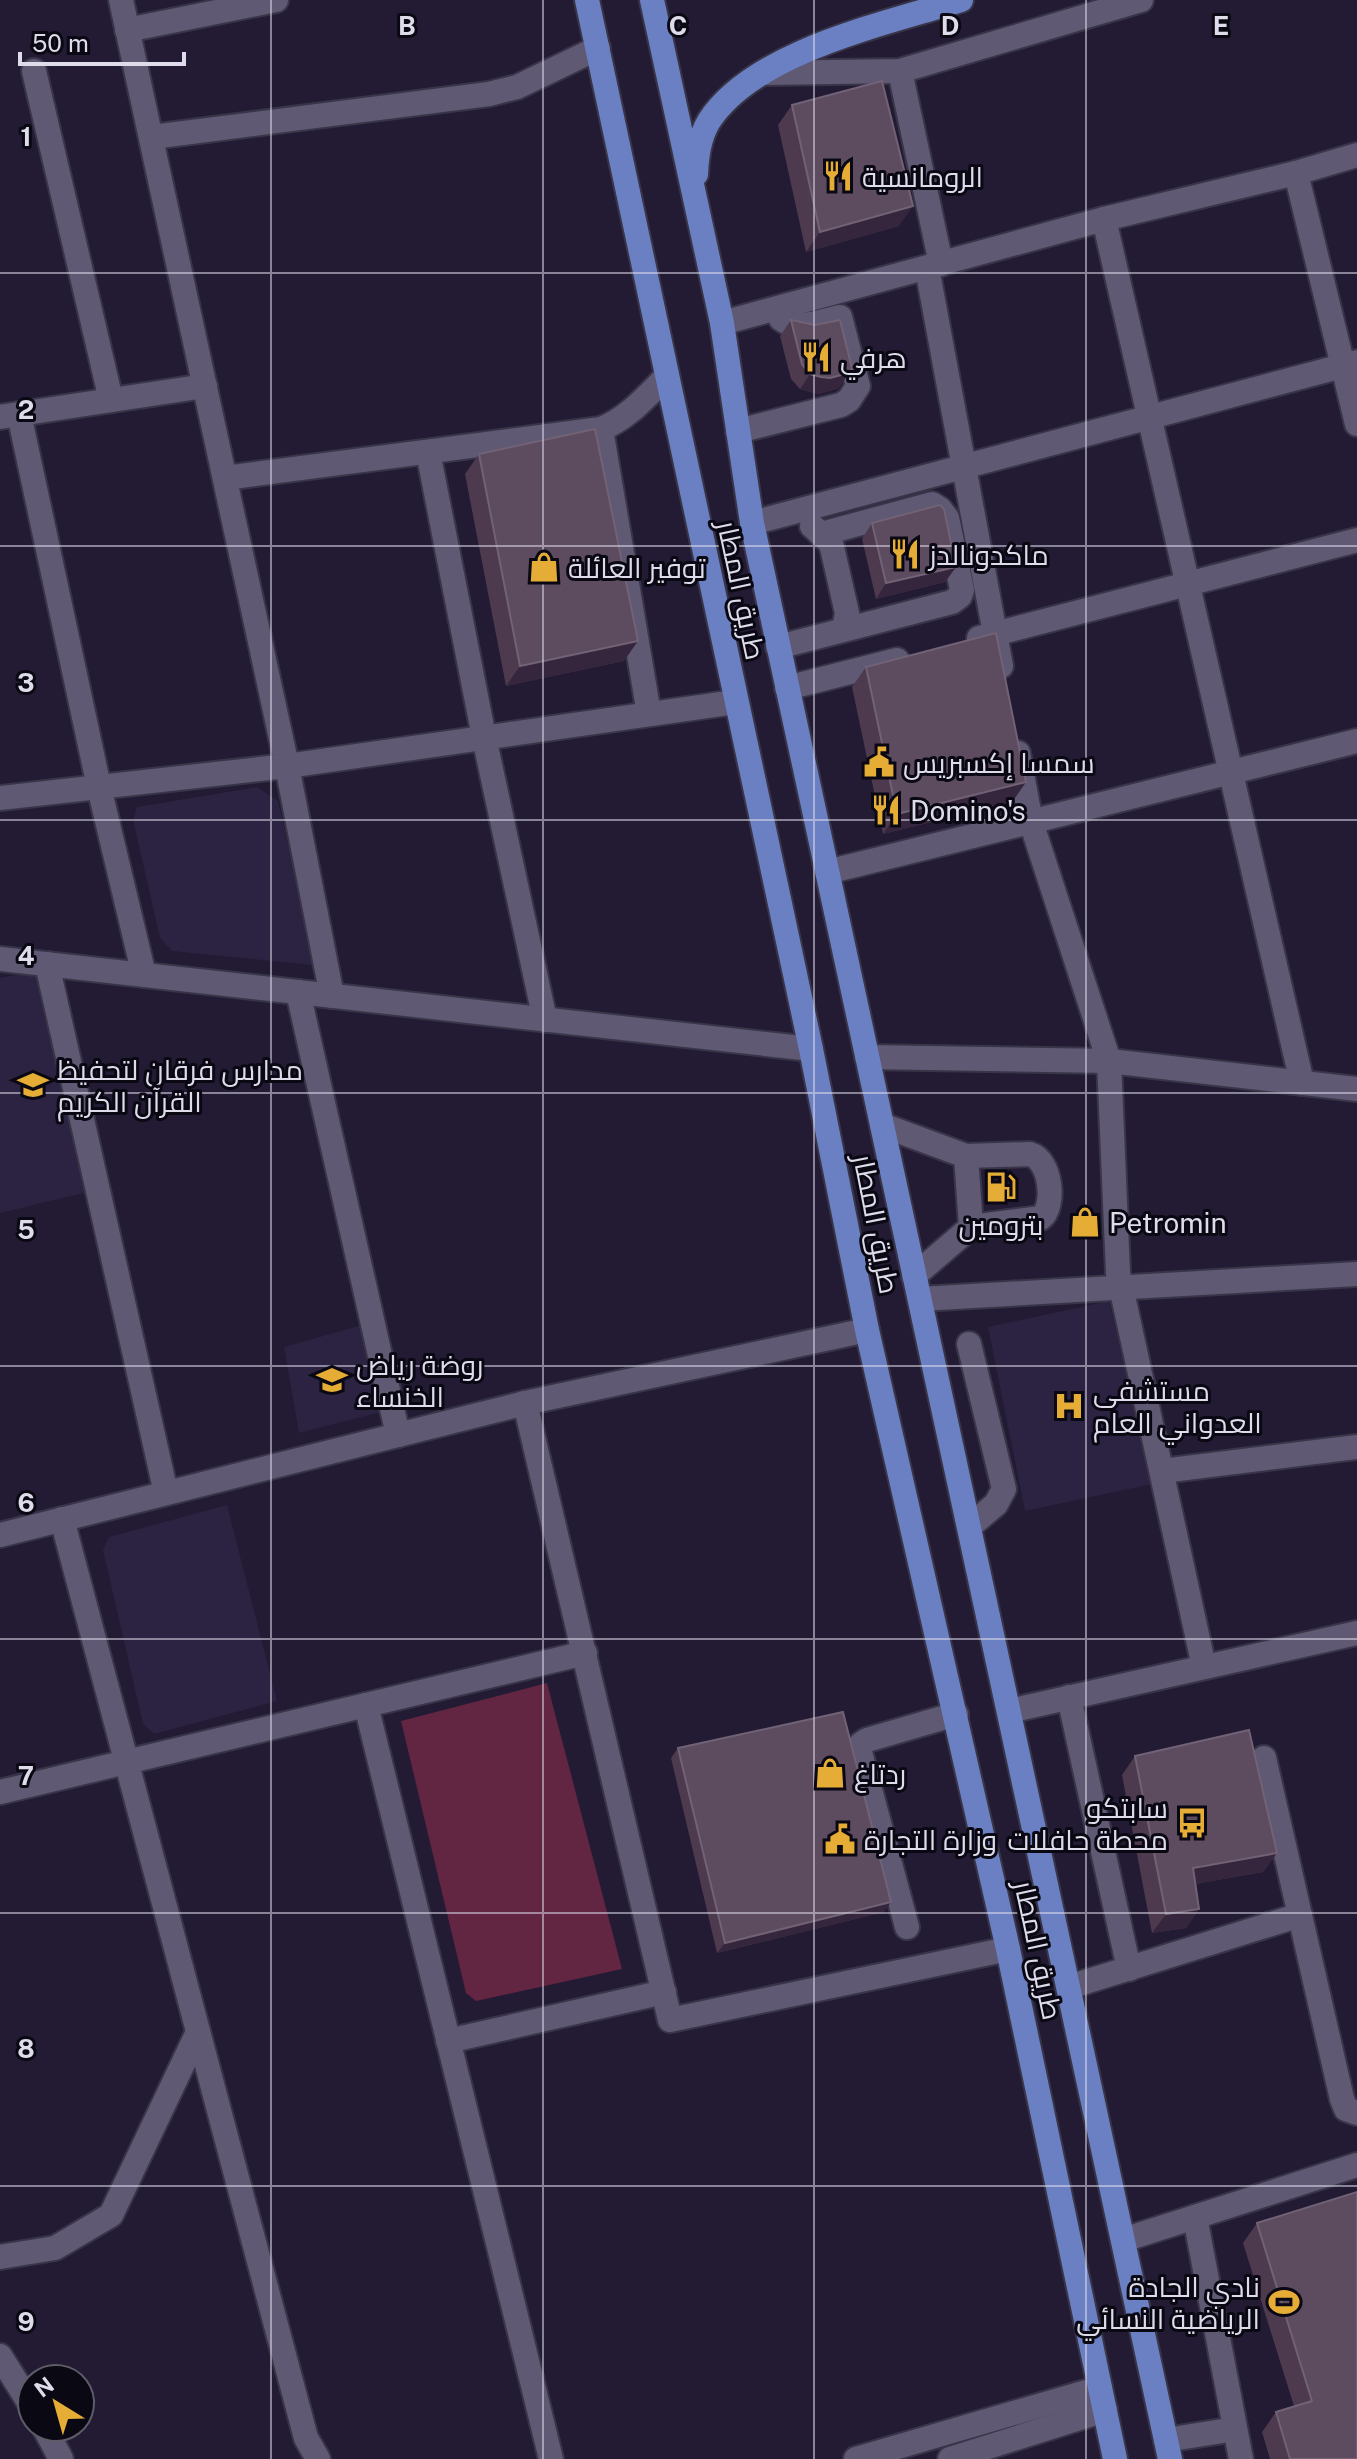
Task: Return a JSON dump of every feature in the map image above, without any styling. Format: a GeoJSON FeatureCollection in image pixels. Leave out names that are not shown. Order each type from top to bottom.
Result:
{"type":"FeatureCollection","features":[{"type":"Feature","properties":{"kind":"main road","name":"طريق المطار"},"geometry":{"type":"LineString","coordinates":[[587,0],[811,1049],[867,1330],[1008,1949],[1115,2459]]}},
{"type":"Feature","properties":{"kind":"main road","name":"طريق المطار"},"geometry":{"type":"LineString","coordinates":[[652,0],[722,323],[752,523],[778,647],[1168,2450]]}},
{"type":"Feature","properties":{"kind":"main road"},"geometry":{"type":"LineString","coordinates":[[695,201],[698,148],[709,121],[734,94],[796,54],[961,0]]}},
{"type":"Feature","properties":{"kind":"street"},"geometry":{"type":"LineString","coordinates":[[121,0],[287,766],[332,996]]}},
{"type":"Feature","properties":{"kind":"street"},"geometry":{"type":"LineString","coordinates":[[127,30],[276,0]]}},
{"type":"Feature","properties":{"kind":"street"},"geometry":{"type":"LineString","coordinates":[[763,73],[900,71],[1141,0]]}},
{"type":"Feature","properties":{"kind":"street"},"geometry":{"type":"LineString","coordinates":[[152,137],[489,94],[517,87],[598,48]]}},
{"type":"Feature","properties":{"kind":"street"},"geometry":{"type":"LineString","coordinates":[[34,71],[111,400]]}},
{"type":"Feature","properties":{"kind":"street"},"geometry":{"type":"LineString","coordinates":[[900,71],[964,466],[1007,697]]}},
{"type":"Feature","properties":{"kind":"street"},"geometry":{"type":"LineString","coordinates":[[722,323],[1104,219],[1296,173],[1357,155]]}},
{"type":"Feature","properties":{"kind":"street"},"geometry":{"type":"LineString","coordinates":[[1296,173],[1350,364],[1357,424]]}},
{"type":"Feature","properties":{"kind":"street"},"geometry":{"type":"LineString","coordinates":[[1104,219],[1302,1083]]}},
{"type":"Feature","properties":{"kind":"street"},"geometry":{"type":"LineString","coordinates":[[738,431],[841,405],[849,400],[858,386],[840,317],[799,327],[789,325],[770,310]]}},
{"type":"Feature","properties":{"kind":"street"},"geometry":{"type":"LineString","coordinates":[[752,523],[1350,364]]}},
{"type":"Feature","properties":{"kind":"street"},"geometry":{"type":"LineString","coordinates":[[225,478],[601,429],[616,423],[633,410],[667,376]]}},
{"type":"Feature","properties":{"kind":"street"},"geometry":{"type":"LineString","coordinates":[[144,975],[10,415],[205,386]]}},
{"type":"Feature","properties":{"kind":"street"},"geometry":{"type":"LineString","coordinates":[[601,429],[649,714]]}},
{"type":"Feature","properties":{"kind":"street"},"geometry":{"type":"LineString","coordinates":[[428,452],[484,737],[545,1020]]}},
{"type":"Feature","properties":{"kind":"street"},"geometry":{"type":"LineString","coordinates":[[778,647],[952,602],[960,596],[962,590],[947,518],[932,504],[821,534]]}},
{"type":"Feature","properties":{"kind":"street"},"geometry":{"type":"LineString","coordinates":[[793,513],[831,543],[847,613],[844,629]]}},
{"type":"Feature","properties":{"kind":"street"},"geometry":{"type":"LineString","coordinates":[[951,646],[1357,540]]}},
{"type":"Feature","properties":{"kind":"street"},"geometry":{"type":"LineString","coordinates":[[787,688],[921,653]]}},
{"type":"Feature","properties":{"kind":"street"},"geometry":{"type":"LineString","coordinates":[[0,798],[287,766],[735,702]]}},
{"type":"Feature","properties":{"kind":"street"},"geometry":{"type":"LineString","coordinates":[[1013,728],[1031,822],[1109,1061],[1118,1273],[1204,1667]]}},
{"type":"Feature","properties":{"kind":"street"},"geometry":{"type":"LineString","coordinates":[[827,872],[1357,741]]}},
{"type":"Feature","properties":{"kind":"street"},"geometry":{"type":"LineString","coordinates":[[0,959],[811,1049]]}},
{"type":"Feature","properties":{"kind":"street"},"geometry":{"type":"LineString","coordinates":[[47,964],[166,1493]]}},
{"type":"Feature","properties":{"kind":"street"},"geometry":{"type":"LineString","coordinates":[[298,992],[398,1435]]}},
{"type":"Feature","properties":{"kind":"street"},"geometry":{"type":"LineString","coordinates":[[867,1057],[1109,1061],[1357,1089]]}},
{"type":"Feature","properties":{"kind":"street"},"geometry":{"type":"LineString","coordinates":[[882,1125],[966,1156],[1030,1154],[1039,1156],[1046,1165],[1048,1212],[1041,1218],[971,1227],[917,1287]]}},
{"type":"Feature","properties":{"kind":"street"},"geometry":{"type":"LineString","coordinates":[[966,1156],[971,1227]]}},
{"type":"Feature","properties":{"kind":"street"},"geometry":{"type":"LineString","coordinates":[[917,1287],[1121,1287],[1357,1274]]}},
{"type":"Feature","properties":{"kind":"street"},"geometry":{"type":"LineString","coordinates":[[0,1535],[525,1403],[867,1330]]}},
{"type":"Feature","properties":{"kind":"street"},"geometry":{"type":"LineString","coordinates":[[969,1344],[1004,1489],[996,1504],[969,1527]]}},
{"type":"Feature","properties":{"kind":"street"},"geometry":{"type":"LineString","coordinates":[[525,1403],[670,2020],[1008,1949]]}},
{"type":"Feature","properties":{"kind":"street"},"geometry":{"type":"LineString","coordinates":[[1162,1471],[1357,1447]]}},
{"type":"Feature","properties":{"kind":"street"},"geometry":{"type":"LineString","coordinates":[[62,1519],[306,2438],[318,2459]]}},
{"type":"Feature","properties":{"kind":"street"},"geometry":{"type":"LineString","coordinates":[[1009,1711],[1357,1633]]}},
{"type":"Feature","properties":{"kind":"street"},"geometry":{"type":"LineString","coordinates":[[0,1792],[585,1653]]}},
{"type":"Feature","properties":{"kind":"street"},"geometry":{"type":"LineString","coordinates":[[1069,1697],[1129,1969]]}},
{"type":"Feature","properties":{"kind":"street"},"geometry":{"type":"LineString","coordinates":[[366,1705],[551,2459]]}},
{"type":"Feature","properties":{"kind":"street"},"geometry":{"type":"LineString","coordinates":[[907,1927],[860,1752],[861,1744],[956,1714]]}},
{"type":"Feature","properties":{"kind":"street"},"geometry":{"type":"LineString","coordinates":[[1264,1758],[1342,2099],[1346,2109],[1357,2113]]}},
{"type":"Feature","properties":{"kind":"street"},"geometry":{"type":"LineString","coordinates":[[1069,1987],[1300,1915]]}},
{"type":"Feature","properties":{"kind":"street"},"geometry":{"type":"LineString","coordinates":[[448,2041],[664,1992]]}},
{"type":"Feature","properties":{"kind":"street"},"geometry":{"type":"LineString","coordinates":[[0,2257],[55,2248],[111,2215],[198,2032]]}},
{"type":"Feature","properties":{"kind":"street"},"geometry":{"type":"LineString","coordinates":[[1123,2240],[1357,2165]]}},
{"type":"Feature","properties":{"kind":"street"},"geometry":{"type":"LineString","coordinates":[[1195,2217],[1241,2459]]}},
{"type":"Feature","properties":{"kind":"street"},"geometry":{"type":"LineString","coordinates":[[0,2356],[16,2382]]}},
{"type":"Feature","properties":{"kind":"street"},"geometry":{"type":"LineString","coordinates":[[856,2459],[904,2452],[1102,2399]]}},
{"type":"Feature","properties":{"kind":"street"},"geometry":{"type":"LineString","coordinates":[[950,2459],[1102,2399]]}},
{"type":"Feature","properties":{"kind":"street"},"geometry":{"type":"LineString","coordinates":[[1168,2450],[1235,2429]]}},
{"type":"Feature","properties":{"kind":"shaded area"},"geometry":{"type":"Polygon","coordinates":[[[257,787],[278,801],[311,943],[312,965],[172,951],[160,938],[133,820],[137,807],[257,787]]]}},
{"type":"Feature","properties":{"kind":"shaded area","name":"مدارس فرقان لتحفيظ القرآن الكريم"},"geometry":{"type":"Polygon","coordinates":[[[38,971],[92,1191],[0,1213],[0,978],[38,971]]]}},
{"type":"Feature","properties":{"kind":"shaded area","name":"مستشفى العدواني العام"},"geometry":{"type":"Polygon","coordinates":[[[1109,1301],[1152,1484],[1025,1511],[988,1327],[1109,1301]]]}},
{"type":"Feature","properties":{"kind":"shaded area","name":"روضة رياض الخنساء"},"geometry":{"type":"Polygon","coordinates":[[[362,1325],[381,1412],[299,1433],[284,1347],[362,1325]]]}},
{"type":"Feature","properties":{"kind":"shaded area"},"geometry":{"type":"Polygon","coordinates":[[[227,1505],[277,1701],[154,1734],[143,1724],[103,1550],[109,1537],[227,1505]]]}},
{"type":"Feature","properties":{"kind":"shaded area"},"geometry":{"type":"Polygon","coordinates":[[[547,1683],[622,1969],[476,2001],[466,1993],[401,1721],[547,1683]]]}},
{"type":"Feature","properties":{"kind":"building","name":"الرومانسية"},"geometry":{"type":"Polygon","coordinates":[[[882,81],[913,206],[820,232],[792,105],[882,81]]]}},
{"type":"Feature","properties":{"kind":"building"},"geometry":{"type":"Polygon","coordinates":[[[791,320],[815,325],[840,320],[852,368],[849,373],[830,378],[810,374],[802,364],[791,320]]]}},
{"type":"Feature","properties":{"kind":"building","name":"توفير العائلة"},"geometry":{"type":"Polygon","coordinates":[[[595,429],[638,641],[520,666],[479,454],[595,429]]]}},
{"type":"Feature","properties":{"kind":"building","name":"ماكدونالدز"},"geometry":{"type":"Polygon","coordinates":[[[940,505],[944,509],[956,567],[886,583],[872,523],[940,505]]]}},
{"type":"Feature","properties":{"kind":"building"},"geometry":{"type":"Polygon","coordinates":[[[996,633],[1026,782],[897,814],[866,667],[996,633]]]}},
{"type":"Feature","properties":{"kind":"building"},"geometry":{"type":"Polygon","coordinates":[[[843,1712],[891,1902],[725,1943],[678,1748],[843,1712]]]}},
{"type":"Feature","properties":{"kind":"building","name":"سابتكو محطة حافلات"},"geometry":{"type":"Polygon","coordinates":[[[1249,1730],[1277,1853],[1193,1868],[1199,1909],[1166,1914],[1135,1756],[1249,1730]]]}},
{"type":"Feature","properties":{"kind":"building"},"geometry":{"type":"Polygon","coordinates":[[[1357,2192],[1357,2459],[1290,2459],[1276,2412],[1312,2401],[1257,2223],[1357,2192]]]}},
{"type":"Feature","properties":{"kind":"place","name":"الرومانسية"},"geometry":{"type":"Point","coordinates":[838,176]}},
{"type":"Feature","properties":{"kind":"place","name":"هرفي"},"geometry":{"type":"Point","coordinates":[816,357]}},
{"type":"Feature","properties":{"kind":"place","name":"ماكدونالدز"},"geometry":{"type":"Point","coordinates":[905,554]}},
{"type":"Feature","properties":{"kind":"place","name":"توفير العائلة"},"geometry":{"type":"Point","coordinates":[544,567]}},
{"type":"Feature","properties":{"kind":"place","name":"سمسا إكسبريس"},"geometry":{"type":"Point","coordinates":[879,762]}},
{"type":"Feature","properties":{"kind":"place","name":"Domino's"},"geometry":{"type":"Point","coordinates":[886,810]}},
{"type":"Feature","properties":{"kind":"place","name":"مدارس فرقان لتحفيظ القرآن الكريم"},"geometry":{"type":"Point","coordinates":[33,1085]}},
{"type":"Feature","properties":{"kind":"place","name":"بترومين"},"geometry":{"type":"Point","coordinates":[1001,1187]}},
{"type":"Feature","properties":{"kind":"place","name":"Petromin"},"geometry":{"type":"Point","coordinates":[1085,1222]}},
{"type":"Feature","properties":{"kind":"place","name":"روضة رياض الخنساء"},"geometry":{"type":"Point","coordinates":[332,1380]}},
{"type":"Feature","properties":{"kind":"place","name":"مستشفى العدواني العام"},"geometry":{"type":"Point","coordinates":[1069,1406]}},
{"type":"Feature","properties":{"kind":"place","name":"ردتاغ"},"geometry":{"type":"Point","coordinates":[830,1773]}},
{"type":"Feature","properties":{"kind":"place","name":"سابتكو محطة حافلات"},"geometry":{"type":"Point","coordinates":[1192,1823]}},
{"type":"Feature","properties":{"kind":"place","name":"وزارة التجارة"},"geometry":{"type":"Point","coordinates":[840,1839]}},
{"type":"Feature","properties":{"kind":"place","name":"نادي الجادة الرياضية النسائي"},"geometry":{"type":"Point","coordinates":[1284,2302]}}]}
